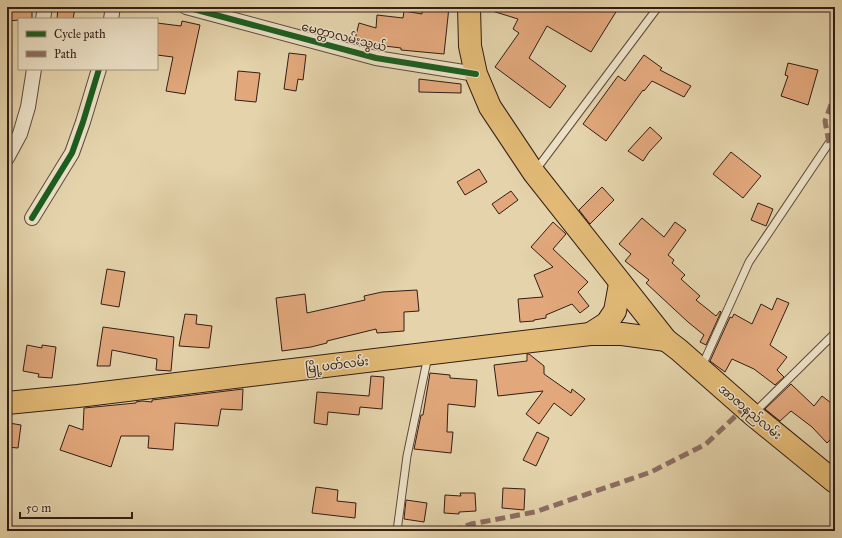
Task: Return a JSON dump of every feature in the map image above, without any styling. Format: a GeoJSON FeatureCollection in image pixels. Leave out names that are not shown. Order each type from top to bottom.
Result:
{"type":"FeatureCollection","features":[{"type":"Feature","properties":{"kind":"highway","name":"အာဇာနည်လမ်း"},"geometry":{"type":"LineString","coordinates":[[469,7],[470,46],[476,74],[490,107],[534,173],[620,284],[666,340],[753,415],[835,482]]}},
{"type":"Feature","properties":{"kind":"highway"},"geometry":{"type":"LineString","coordinates":[[590,334],[607,323],[615,311],[620,284]]}},
{"type":"Feature","properties":{"kind":"highway","name":"မြို့ပတ်လမ်း"},"geometry":{"type":"LineString","coordinates":[[7,403],[86,395],[590,334],[622,334],[666,340]]}},
{"type":"Feature","properties":{"kind":"street"},"geometry":{"type":"LineString","coordinates":[[43,18],[45,7]]}},
{"type":"Feature","properties":{"kind":"street"},"geometry":{"type":"LineString","coordinates":[[111,18],[113,7]]}},
{"type":"Feature","properties":{"kind":"street","name":"မေတ္တာလမ်းသွယ်"},"geometry":{"type":"LineString","coordinates":[[186,7],[376,58],[476,74]]}},
{"type":"Feature","properties":{"kind":"street"},"geometry":{"type":"LineString","coordinates":[[7,158],[20,134],[28,107],[34,70]]}},
{"type":"Feature","properties":{"kind":"street"},"geometry":{"type":"LineString","coordinates":[[32,218],[72,153],[99,70]]}},
{"type":"Feature","properties":{"kind":"lane"},"geometry":{"type":"LineString","coordinates":[[534,173],[658,7]]}},
{"type":"Feature","properties":{"kind":"lane"},"geometry":{"type":"LineString","coordinates":[[700,370],[749,262],[829,143],[835,144]]}},
{"type":"Feature","properties":{"kind":"lane"},"geometry":{"type":"LineString","coordinates":[[753,415],[835,333]]}},
{"type":"Feature","properties":{"kind":"lane"},"geometry":{"type":"LineString","coordinates":[[397,531],[407,456],[428,354]]}},
{"type":"Feature","properties":{"kind":"building"},"geometry":{"type":"Polygon","coordinates":[[[7,7],[32,7],[32,18],[18,18],[18,20],[7,21],[7,7]]]}},
{"type":"Feature","properties":{"kind":"building"},"geometry":{"type":"Polygon","coordinates":[[[58,7],[75,8],[73,18],[57,18],[58,7]]]}},
{"type":"Feature","properties":{"kind":"building"},"geometry":{"type":"Polygon","coordinates":[[[422,7],[449,7],[444,54],[401,50],[401,48],[368,44],[367,47],[354,43],[359,23],[376,28],[377,15],[403,18],[404,11],[422,14],[422,7]]]}},
{"type":"Feature","properties":{"kind":"building"},"geometry":{"type":"Polygon","coordinates":[[[489,7],[619,7],[591,52],[547,26],[529,58],[566,86],[550,108],[495,67],[519,33],[513,29],[518,19],[489,10],[489,7]]]}},
{"type":"Feature","properties":{"kind":"building"},"geometry":{"type":"Polygon","coordinates":[[[182,21],[200,25],[185,94],[166,91],[173,57],[158,55],[158,23],[181,26],[182,21]]]}},
{"type":"Feature","properties":{"kind":"building"},"geometry":{"type":"Polygon","coordinates":[[[289,53],[306,55],[303,80],[298,79],[296,91],[284,89],[289,53]]]}},
{"type":"Feature","properties":{"kind":"building"},"geometry":{"type":"Polygon","coordinates":[[[644,55],[662,68],[660,70],[691,86],[684,97],[652,81],[644,91],[643,90],[606,141],[583,124],[618,76],[625,81],[644,55]]]}},
{"type":"Feature","properties":{"kind":"building"},"geometry":{"type":"Polygon","coordinates":[[[788,63],[818,70],[808,105],[781,96],[788,76],[785,75],[788,63]]]}},
{"type":"Feature","properties":{"kind":"building"},"geometry":{"type":"Polygon","coordinates":[[[238,71],[260,73],[256,102],[235,100],[238,71]]]}},
{"type":"Feature","properties":{"kind":"building"},"geometry":{"type":"Polygon","coordinates":[[[419,79],[461,84],[461,93],[419,92],[419,79]]]}},
{"type":"Feature","properties":{"kind":"building"},"geometry":{"type":"Polygon","coordinates":[[[650,127],[662,138],[643,161],[628,151],[650,127]]]}},
{"type":"Feature","properties":{"kind":"building"},"geometry":{"type":"Polygon","coordinates":[[[731,152],[761,176],[743,198],[713,174],[731,152]]]}},
{"type":"Feature","properties":{"kind":"building"},"geometry":{"type":"Polygon","coordinates":[[[479,169],[487,182],[465,195],[457,182],[479,169]]]}},
{"type":"Feature","properties":{"kind":"building"},"geometry":{"type":"Polygon","coordinates":[[[602,187],[614,200],[590,224],[579,210],[602,187]]]}},
{"type":"Feature","properties":{"kind":"building"},"geometry":{"type":"Polygon","coordinates":[[[511,191],[518,200],[499,214],[492,204],[511,191]]]}},
{"type":"Feature","properties":{"kind":"building"},"geometry":{"type":"Polygon","coordinates":[[[758,203],[773,209],[766,226],[751,220],[758,203]]]}},
{"type":"Feature","properties":{"kind":"building"},"geometry":{"type":"Polygon","coordinates":[[[642,218],[664,237],[675,222],[686,230],[668,255],[674,260],[672,263],[685,275],[681,279],[700,296],[696,300],[716,316],[720,311],[721,312],[706,345],[700,342],[704,335],[646,283],[649,280],[625,261],[631,254],[619,244],[642,218]]]}},
{"type":"Feature","properties":{"kind":"building"},"geometry":{"type":"Polygon","coordinates":[[[553,222],[566,234],[553,249],[588,282],[578,292],[589,306],[580,313],[572,304],[546,315],[546,318],[520,322],[518,299],[543,297],[534,275],[553,267],[531,247],[553,222]]]}},
{"type":"Feature","properties":{"kind":"building"},"geometry":{"type":"Polygon","coordinates":[[[107,269],[125,272],[119,307],[101,304],[107,269]]]}},
{"type":"Feature","properties":{"kind":"building"},"geometry":{"type":"Polygon","coordinates":[[[417,290],[419,311],[404,312],[404,331],[377,333],[376,329],[327,341],[327,343],[311,347],[282,351],[276,298],[305,294],[307,313],[365,300],[364,296],[382,292],[417,290]]]}},
{"type":"Feature","properties":{"kind":"building"},"geometry":{"type":"Polygon","coordinates":[[[777,298],[789,303],[770,345],[787,357],[777,370],[784,377],[775,385],[754,369],[732,359],[725,372],[710,361],[730,317],[732,318],[734,314],[752,324],[761,304],[772,310],[777,298]]]}},
{"type":"Feature","properties":{"kind":"building"},"geometry":{"type":"Polygon","coordinates":[[[185,314],[197,315],[196,324],[212,326],[209,348],[179,346],[185,314]]]}},
{"type":"Feature","properties":{"kind":"building"},"geometry":{"type":"Polygon","coordinates":[[[103,327],[174,337],[171,371],[156,370],[157,359],[112,350],[110,366],[97,366],[103,327]]]}},
{"type":"Feature","properties":{"kind":"building"},"geometry":{"type":"Polygon","coordinates":[[[27,345],[42,348],[42,345],[56,347],[52,378],[38,377],[39,374],[23,371],[27,345]]]}},
{"type":"Feature","properties":{"kind":"building"},"geometry":{"type":"Polygon","coordinates":[[[527,354],[544,366],[544,374],[571,393],[572,389],[585,399],[571,416],[554,403],[539,424],[526,414],[543,391],[498,396],[494,365],[527,361],[527,354]]]}},
{"type":"Feature","properties":{"kind":"building"},"geometry":{"type":"Polygon","coordinates":[[[430,373],[450,375],[450,378],[477,380],[475,407],[448,404],[447,432],[453,432],[451,453],[414,449],[421,415],[423,415],[430,373]]]}},
{"type":"Feature","properties":{"kind":"building"},"geometry":{"type":"Polygon","coordinates":[[[371,376],[384,377],[382,409],[360,407],[359,415],[328,412],[327,425],[314,423],[317,392],[369,396],[371,376]]]}},
{"type":"Feature","properties":{"kind":"building"},"geometry":{"type":"Polygon","coordinates":[[[791,384],[814,406],[822,396],[835,406],[835,435],[827,443],[812,427],[791,411],[780,421],[765,409],[791,384]]]}},
{"type":"Feature","properties":{"kind":"building"},"geometry":{"type":"Polygon","coordinates":[[[243,389],[242,410],[221,409],[218,426],[175,423],[173,450],[148,448],[149,436],[121,436],[111,467],[60,450],[69,425],[83,430],[84,408],[136,403],[142,401],[152,402],[152,400],[243,389]]]}},
{"type":"Feature","properties":{"kind":"building"},"geometry":{"type":"Polygon","coordinates":[[[9,423],[21,425],[18,448],[7,447],[9,423]]]}},
{"type":"Feature","properties":{"kind":"building"},"geometry":{"type":"Polygon","coordinates":[[[537,432],[549,438],[536,466],[523,460],[537,432]]]}},
{"type":"Feature","properties":{"kind":"building"},"geometry":{"type":"Polygon","coordinates":[[[316,487],[338,490],[337,501],[356,503],[355,518],[312,513],[316,487]]]}},
{"type":"Feature","properties":{"kind":"building"},"geometry":{"type":"Polygon","coordinates":[[[503,488],[525,489],[524,510],[502,508],[503,488]]]}},
{"type":"Feature","properties":{"kind":"building"},"geometry":{"type":"Polygon","coordinates":[[[460,493],[475,493],[476,511],[459,512],[459,514],[444,513],[445,495],[461,496],[460,493]]]}},
{"type":"Feature","properties":{"kind":"building"},"geometry":{"type":"Polygon","coordinates":[[[406,500],[427,503],[424,522],[404,519],[406,500]]]}},
{"type":"Feature","properties":{"kind":"marked path"},"geometry":{"type":"LineString","coordinates":[[829,143],[825,121],[835,94]]}},
{"type":"Feature","properties":{"kind":"marked path"},"geometry":{"type":"LineString","coordinates":[[452,531],[471,524],[535,512],[651,472],[706,444],[744,408]]}},
{"type":"Feature","properties":{"kind":"cycle path"},"geometry":{"type":"LineString","coordinates":[[186,7],[376,58],[476,74]]}},
{"type":"Feature","properties":{"kind":"cycle path"},"geometry":{"type":"LineString","coordinates":[[32,218],[72,153],[99,70]]}}]}
